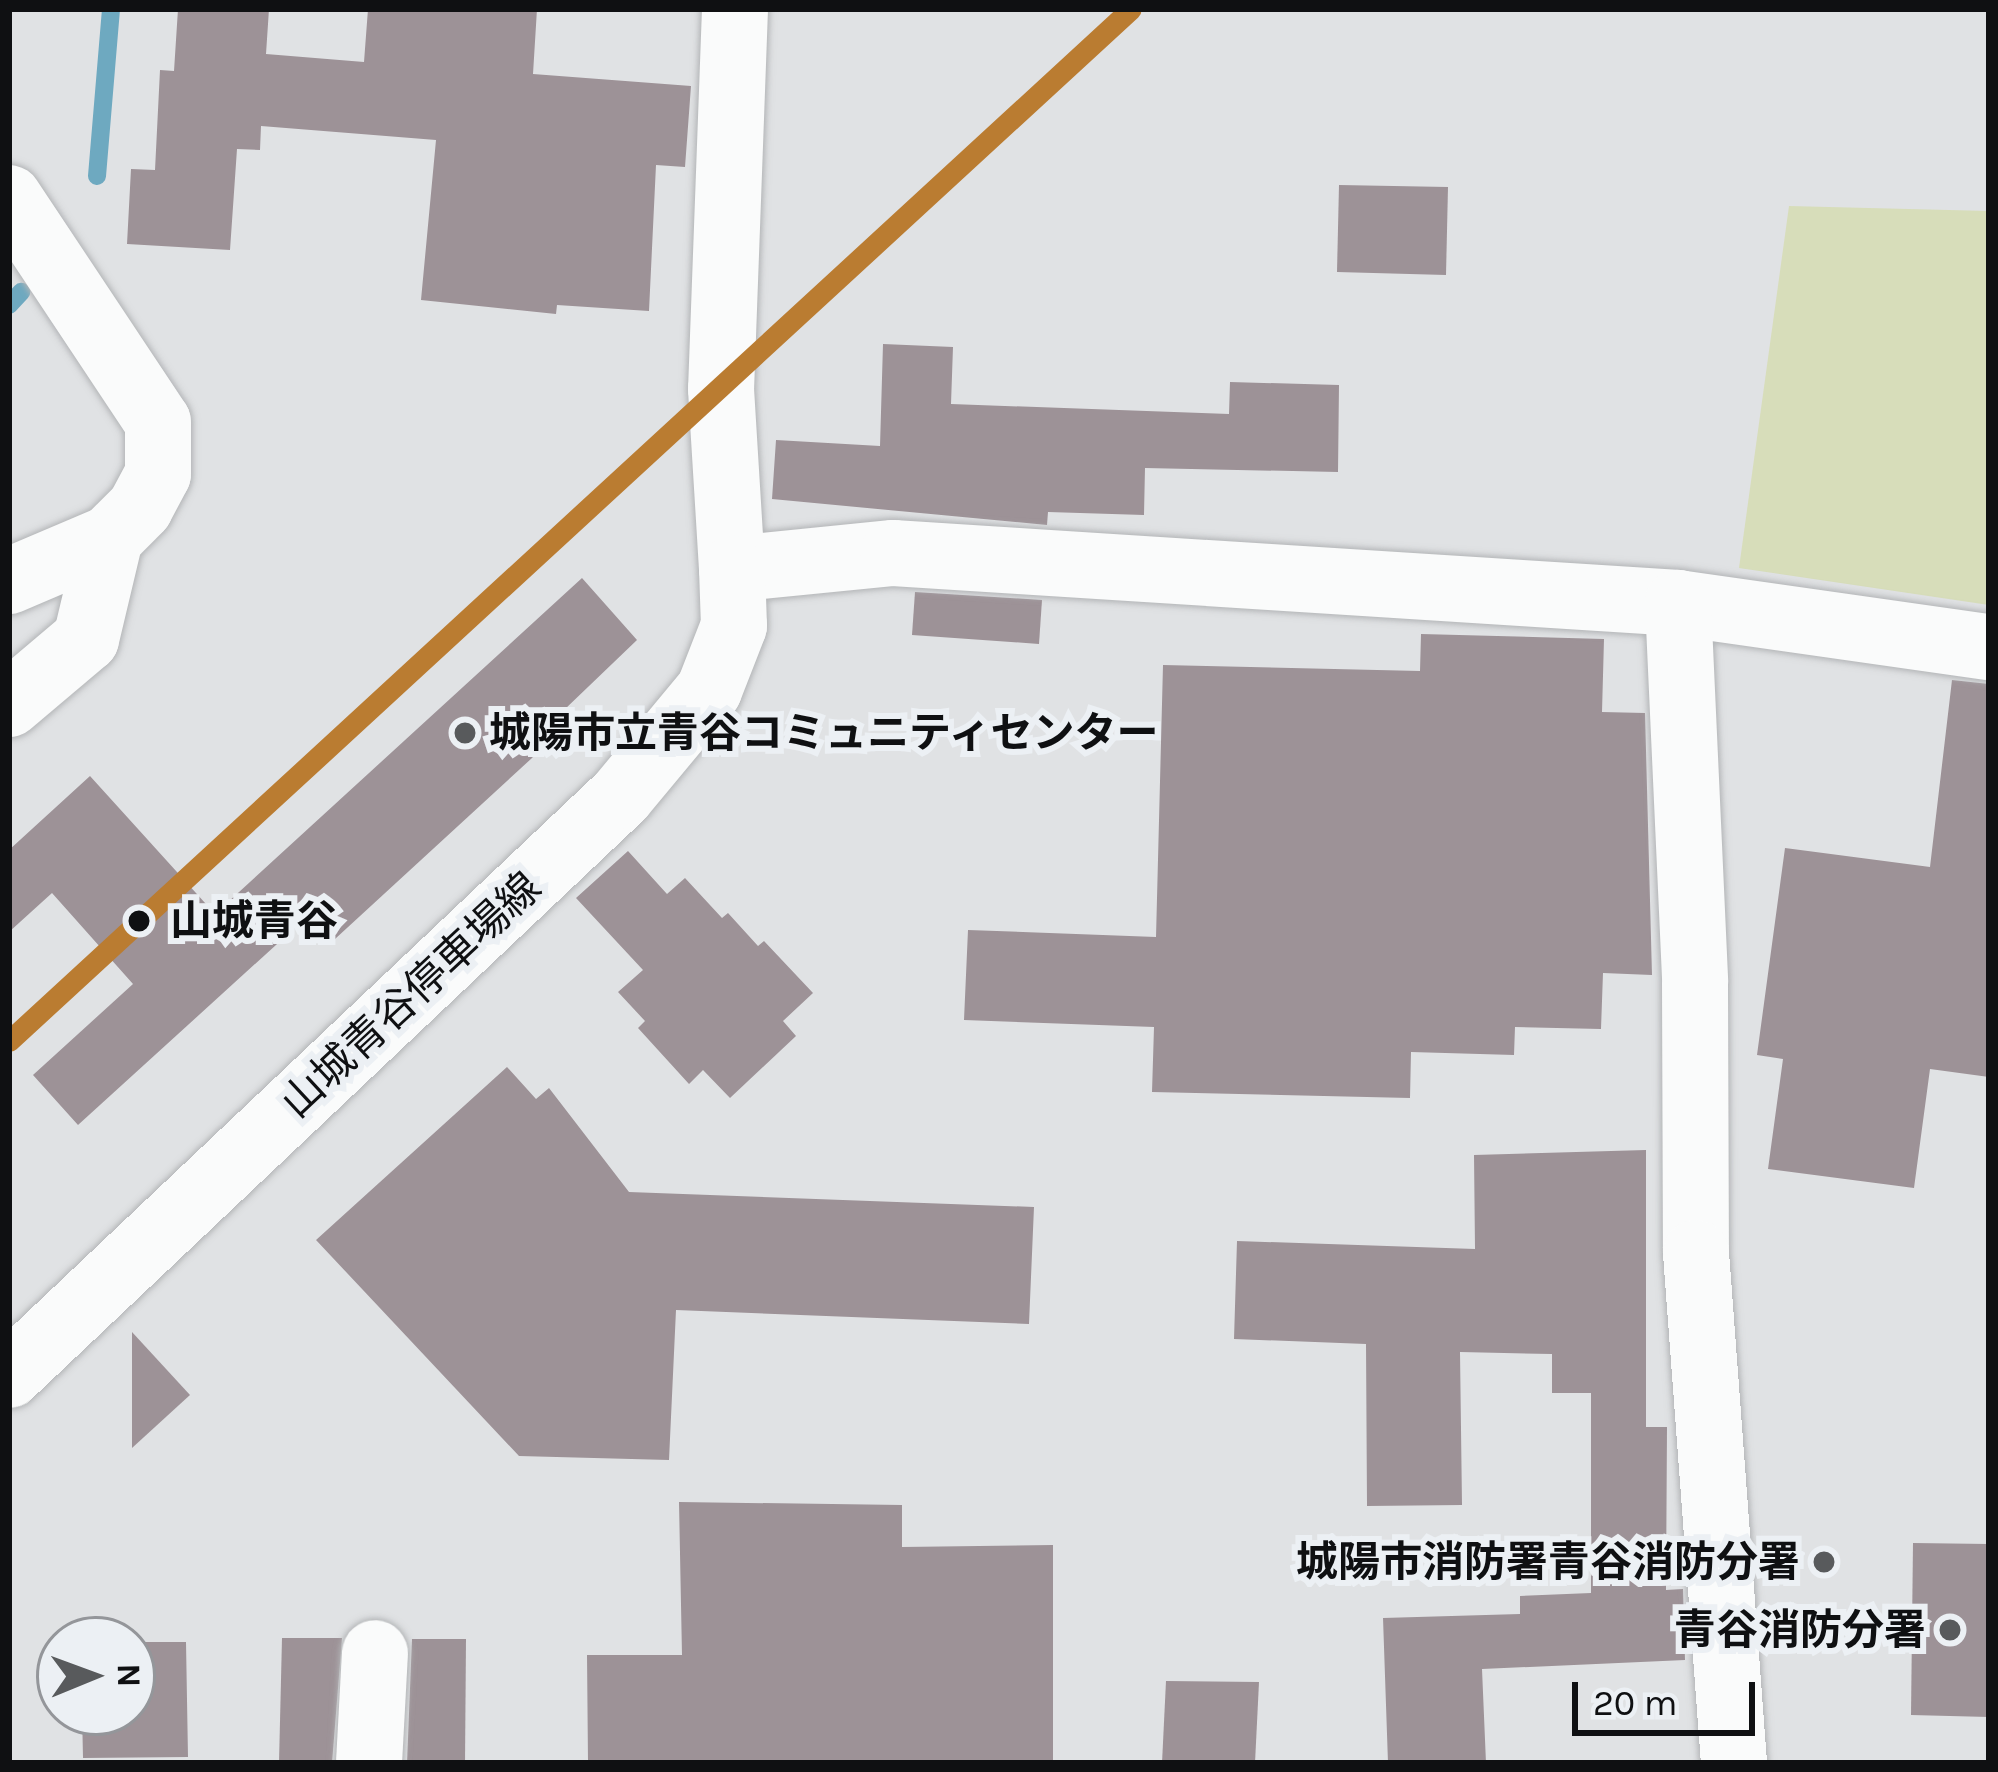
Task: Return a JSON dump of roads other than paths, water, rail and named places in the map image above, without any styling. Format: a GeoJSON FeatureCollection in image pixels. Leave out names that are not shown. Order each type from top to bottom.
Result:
{"type":"FeatureCollection","features":[{"type":"Feature","properties":{"kind":"street","name":"山城青谷停車場線"},"geometry":{"type":"LineString","coordinates":[[9,1375],[621,796],[709,690],[734,626],[721,389],[735,9]]}},
{"type":"Feature","properties":{"kind":"street"},"geometry":{"type":"LineString","coordinates":[[9,198],[158,422],[158,474],[140,508],[110,538],[9,581]]}},
{"type":"Feature","properties":{"kind":"street"},"geometry":{"type":"LineString","coordinates":[[9,704],[86,639],[110,538]]}},
{"type":"Feature","properties":{"kind":"street"},"geometry":{"type":"LineString","coordinates":[[732,569],[893,553],[1678,603],[1989,647]]}},
{"type":"Feature","properties":{"kind":"street"},"geometry":{"type":"LineString","coordinates":[[1678,603],[1695,983],[1696,1253],[1734,1763]]}},
{"type":"Feature","properties":{"kind":"street"},"geometry":{"type":"LineString","coordinates":[[369,1763],[375,1652]]}},
{"type":"Feature","properties":{"kind":"waterway"},"geometry":{"type":"LineString","coordinates":[[97,176],[111,9]]}},
{"type":"Feature","properties":{"kind":"waterway"},"geometry":{"type":"LineString","coordinates":[[9,305],[21,292]]}},
{"type":"Feature","properties":{"kind":"place","name":"城陽市立青谷コミュニティセンター"},"geometry":{"type":"Point","coordinates":[465,733]}},
{"type":"Feature","properties":{"kind":"place","name":"山城青谷"},"geometry":{"type":"Point","coordinates":[139,921]}},
{"type":"Feature","properties":{"kind":"place","name":"城陽市消防署青谷消防分署"},"geometry":{"type":"Point","coordinates":[1824,1562]}},
{"type":"Feature","properties":{"kind":"place","name":"青谷消防分署"},"geometry":{"type":"Point","coordinates":[1950,1630]}}]}
